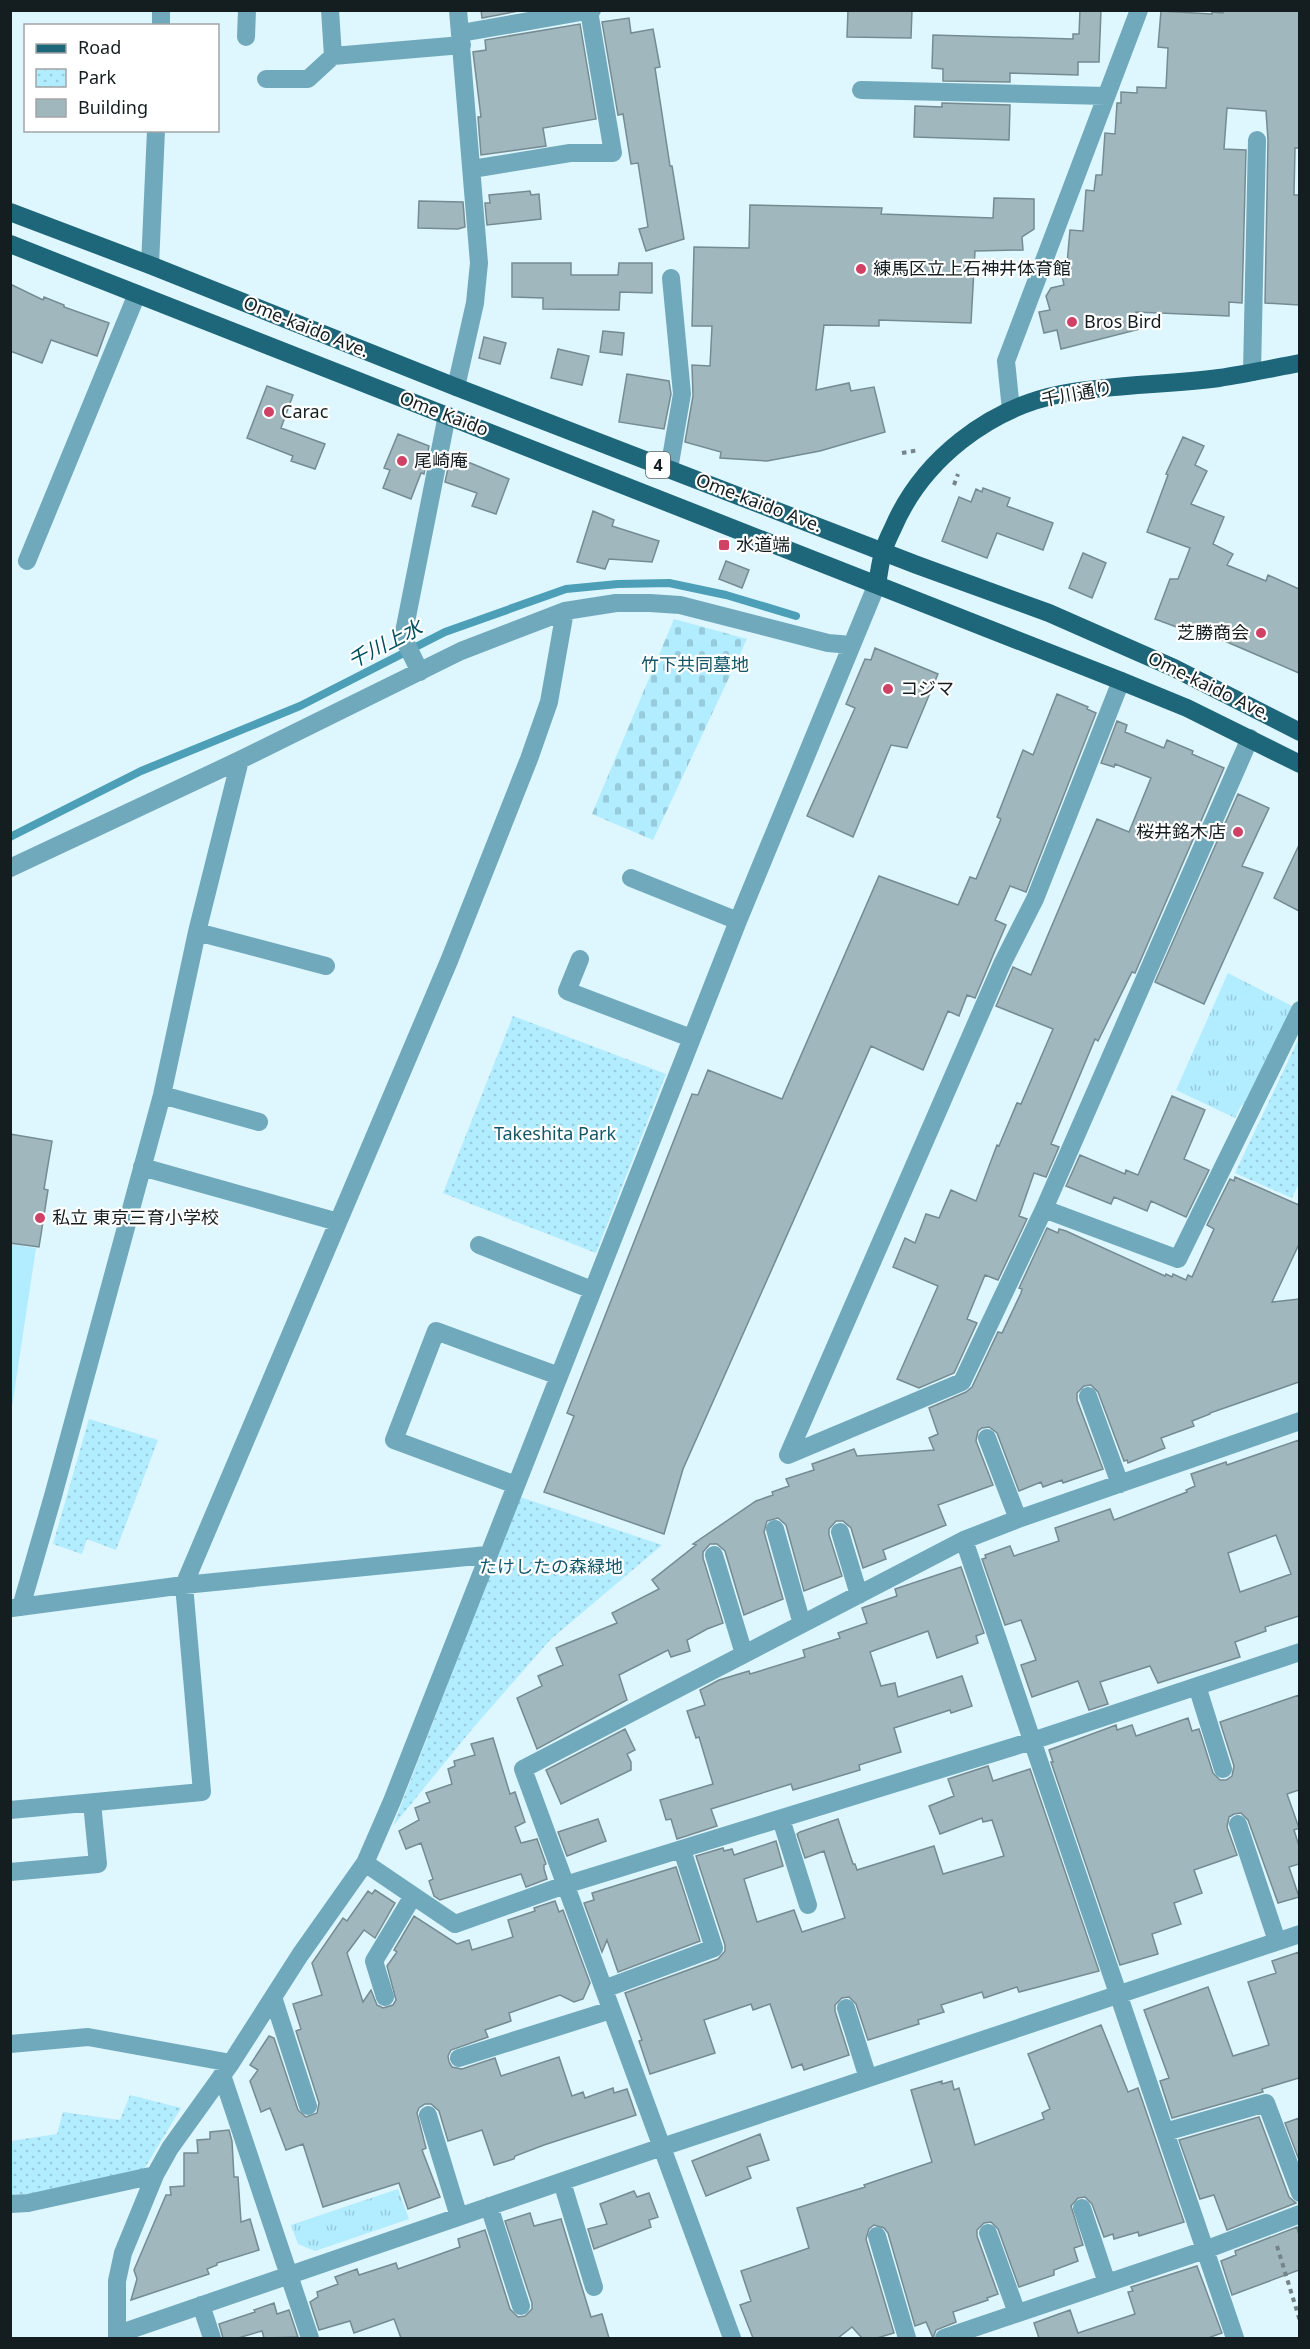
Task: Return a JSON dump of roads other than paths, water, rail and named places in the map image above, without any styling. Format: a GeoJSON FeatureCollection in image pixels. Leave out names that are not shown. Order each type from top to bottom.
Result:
{"type":"FeatureCollection","features":[{"type":"Feature","properties":{"kind":"main road","name":"Ome-kaido Ave."},"geometry":{"type":"LineString","coordinates":[[10,212],[456,387],[1049,613],[1174,668],[1299,732]]}},
{"type":"Feature","properties":{"kind":"main road","name":"Ome Kaido"},"geometry":{"type":"LineString","coordinates":[[10,244],[877,584]]}},
{"type":"Feature","properties":{"kind":"main road","name":"千川通り"},"geometry":{"type":"LineString","coordinates":[[877,584],[883,551],[905,503],[929,470],[969,435],[1011,410],[1060,394],[1131,385],[1219,378],[1299,363]]}},
{"type":"Feature","properties":{"kind":"main road","name":"Ome-kaido Ave."},"geometry":{"type":"LineString","coordinates":[[877,584],[1187,708],[1299,764]]}},
{"type":"Feature","properties":{"kind":"street"},"geometry":{"type":"LineString","coordinates":[[246,37],[247,10]]}},
{"type":"Feature","properties":{"kind":"street"},"geometry":{"type":"LineString","coordinates":[[330,10],[333,56]]}},
{"type":"Feature","properties":{"kind":"street"},"geometry":{"type":"LineString","coordinates":[[456,387],[475,303],[479,263],[458,10]]}},
{"type":"Feature","properties":{"kind":"street"},"geometry":{"type":"LineString","coordinates":[[1011,410],[1005,361],[1139,10]]}},
{"type":"Feature","properties":{"kind":"street"},"geometry":{"type":"LineString","coordinates":[[266,80],[308,79],[333,56],[462,39],[591,11],[613,153],[570,153],[472,169]]}},
{"type":"Feature","properties":{"kind":"street"},"geometry":{"type":"LineString","coordinates":[[861,90],[1106,96]]}},
{"type":"Feature","properties":{"kind":"street"},"geometry":{"type":"LineString","coordinates":[[150,265],[156,132]]}},
{"type":"Feature","properties":{"kind":"street"},"geometry":{"type":"LineString","coordinates":[[1252,372],[1257,140]]}},
{"type":"Feature","properties":{"kind":"street"},"geometry":{"type":"LineString","coordinates":[[669,469],[682,394],[671,278]]}},
{"type":"Feature","properties":{"kind":"street"},"geometry":{"type":"LineString","coordinates":[[27,561],[137,294]]}},
{"type":"Feature","properties":{"kind":"street"},"geometry":{"type":"LineString","coordinates":[[417,667],[403,637],[447,415]]}},
{"type":"Feature","properties":{"kind":"street"},"geometry":{"type":"LineString","coordinates":[[877,584],[691,1038],[392,1801],[365,1863],[273,1997],[227,2069],[170,2148],[155,2175],[123,2253],[117,2281],[118,2336],[662,2147],[1299,1934]]}},
{"type":"Feature","properties":{"kind":"street"},"geometry":{"type":"LineString","coordinates":[[10,868],[240,760],[417,667],[565,611],[616,603],[680,605],[828,643],[851,645]]}},
{"type":"Feature","properties":{"kind":"street"},"geometry":{"type":"LineString","coordinates":[[10,1810],[202,1792],[184,1584],[449,961],[529,759],[549,702],[565,611]]}},
{"type":"Feature","properties":{"kind":"street"},"geometry":{"type":"LineString","coordinates":[[1121,681],[1035,899],[1002,964],[788,1455],[962,1382],[1044,1209],[1250,738]]}},
{"type":"Feature","properties":{"kind":"street"},"geometry":{"type":"LineString","coordinates":[[240,760],[197,932],[162,1095],[16,1608],[184,1584],[487,1555]]}},
{"type":"Feature","properties":{"kind":"street"},"geometry":{"type":"LineString","coordinates":[[631,878],[738,921]]}},
{"type":"Feature","properties":{"kind":"street"},"geometry":{"type":"LineString","coordinates":[[197,932],[326,966]]}},
{"type":"Feature","properties":{"kind":"street"},"geometry":{"type":"LineString","coordinates":[[580,959],[567,991],[691,1038]]}},
{"type":"Feature","properties":{"kind":"street"},"geometry":{"type":"LineString","coordinates":[[1044,1209],[1178,1259],[1299,1010]]}},
{"type":"Feature","properties":{"kind":"street"},"geometry":{"type":"LineString","coordinates":[[162,1095],[259,1122]]}},
{"type":"Feature","properties":{"kind":"street"},"geometry":{"type":"LineString","coordinates":[[142,1167],[338,1222]]}},
{"type":"Feature","properties":{"kind":"street"},"geometry":{"type":"LineString","coordinates":[[479,1245],[592,1290]]}},
{"type":"Feature","properties":{"kind":"street"},"geometry":{"type":"LineString","coordinates":[[516,1485],[394,1440],[436,1331],[559,1376]]}},
{"type":"Feature","properties":{"kind":"street"},"geometry":{"type":"LineString","coordinates":[[1088,1396],[1120,1484]]}},
{"type":"Feature","properties":{"kind":"street"},"geometry":{"type":"LineString","coordinates":[[732,2338],[523,1769],[964,1540],[1017,1519],[1299,1421]]}},
{"type":"Feature","properties":{"kind":"street"},"geometry":{"type":"LineString","coordinates":[[987,1438],[1017,1519]]}},
{"type":"Feature","properties":{"kind":"street"},"geometry":{"type":"LineString","coordinates":[[775,1529],[802,1624]]}},
{"type":"Feature","properties":{"kind":"street"},"geometry":{"type":"LineString","coordinates":[[840,1532],[859,1595]]}},
{"type":"Feature","properties":{"kind":"street"},"geometry":{"type":"LineString","coordinates":[[964,1540],[1235,2338]]}},
{"type":"Feature","properties":{"kind":"street"},"geometry":{"type":"LineString","coordinates":[[714,1555],[744,1654]]}},
{"type":"Feature","properties":{"kind":"street"},"geometry":{"type":"LineString","coordinates":[[365,1863],[455,1924],[565,1885],[1032,1741],[1299,1652]]}},
{"type":"Feature","properties":{"kind":"street"},"geometry":{"type":"LineString","coordinates":[[1197,1686],[1223,1768]]}},
{"type":"Feature","properties":{"kind":"street"},"geometry":{"type":"LineString","coordinates":[[10,1872],[98,1864],[92,1803]]}},
{"type":"Feature","properties":{"kind":"street"},"geometry":{"type":"LineString","coordinates":[[781,1819],[808,1905]]}},
{"type":"Feature","properties":{"kind":"street"},"geometry":{"type":"LineString","coordinates":[[1238,1824],[1277,1941]]}},
{"type":"Feature","properties":{"kind":"street"},"geometry":{"type":"LineString","coordinates":[[604,1989],[714,1948],[682,1850]]}},
{"type":"Feature","properties":{"kind":"street"},"geometry":{"type":"LineString","coordinates":[[385,1997],[374,1960],[413,1896]]}},
{"type":"Feature","properties":{"kind":"street"},"geometry":{"type":"LineString","coordinates":[[273,1997],[308,2106]]}},
{"type":"Feature","properties":{"kind":"street"},"geometry":{"type":"LineString","coordinates":[[846,2008],[868,2078]]}},
{"type":"Feature","properties":{"kind":"street"},"geometry":{"type":"LineString","coordinates":[[459,2058],[611,2010]]}},
{"type":"Feature","properties":{"kind":"street"},"geometry":{"type":"LineString","coordinates":[[10,2044],[88,2037],[227,2069]]}},
{"type":"Feature","properties":{"kind":"street"},"geometry":{"type":"LineString","coordinates":[[227,2069],[310,2338]]}},
{"type":"Feature","properties":{"kind":"street"},"geometry":{"type":"LineString","coordinates":[[1164,2132],[1266,2103],[1299,2193]]}},
{"type":"Feature","properties":{"kind":"street"},"geometry":{"type":"LineString","coordinates":[[428,2115],[459,2217]]}},
{"type":"Feature","properties":{"kind":"street"},"geometry":{"type":"LineString","coordinates":[[10,2204],[28,2203],[155,2175]]}},
{"type":"Feature","properties":{"kind":"street"},"geometry":{"type":"LineString","coordinates":[[562,2182],[594,2287]]}},
{"type":"Feature","properties":{"kind":"street"},"geometry":{"type":"LineString","coordinates":[[489,2206],[521,2306]]}},
{"type":"Feature","properties":{"kind":"street"},"geometry":{"type":"LineString","coordinates":[[1082,2208],[1107,2283]]}},
{"type":"Feature","properties":{"kind":"street"},"geometry":{"type":"LineString","coordinates":[[944,2338],[1205,2250],[1299,2214]]}},
{"type":"Feature","properties":{"kind":"street"},"geometry":{"type":"LineString","coordinates":[[988,2233],[1017,2313]]}},
{"type":"Feature","properties":{"kind":"street"},"geometry":{"type":"LineString","coordinates":[[877,2236],[907,2338]]}},
{"type":"Feature","properties":{"kind":"street"},"geometry":{"type":"LineString","coordinates":[[201,2306],[212,2338]]}},
{"type":"Feature","properties":{"kind":"waterway","name":"千川上水"},"geometry":{"type":"LineString","coordinates":[[10,837],[141,771],[300,706],[445,632],[566,589],[618,584],[669,583],[726,595],[796,616]]}},
{"type":"Feature","properties":{"kind":"place","name":"練馬区立上石神井体育館"},"geometry":{"type":"Point","coordinates":[861,269]}},
{"type":"Feature","properties":{"kind":"place","name":"Bros Bird"},"geometry":{"type":"Point","coordinates":[1072,322]}},
{"type":"Feature","properties":{"kind":"place","name":"Carac"},"geometry":{"type":"Point","coordinates":[269,412]}},
{"type":"Feature","properties":{"kind":"place","name":"尾崎庵"},"geometry":{"type":"Point","coordinates":[402,461]}},
{"type":"Feature","properties":{"kind":"place","name":"水道端"},"geometry":{"type":"Point","coordinates":[724,545]}},
{"type":"Feature","properties":{"kind":"place","name":"芝勝商会"},"geometry":{"type":"Point","coordinates":[1261,633]}},
{"type":"Feature","properties":{"kind":"place","name":"コジマ"},"geometry":{"type":"Point","coordinates":[888,689]}},
{"type":"Feature","properties":{"kind":"place","name":"桜井銘木店"},"geometry":{"type":"Point","coordinates":[1238,832]}},
{"type":"Feature","properties":{"kind":"place","name":"私立 東京三育小学校"},"geometry":{"type":"Point","coordinates":[40,1218]}},
{"type":"Feature","properties":{"kind":"park label","name":"竹下共同墓地"},"geometry":{"type":"Point","coordinates":[695,665]}},
{"type":"Feature","properties":{"kind":"park label","name":"Takeshita Park"},"geometry":{"type":"Point","coordinates":[555,1134]}},
{"type":"Feature","properties":{"kind":"park label","name":"たけしたの森緑地"},"geometry":{"type":"Point","coordinates":[551,1567]}}]}
